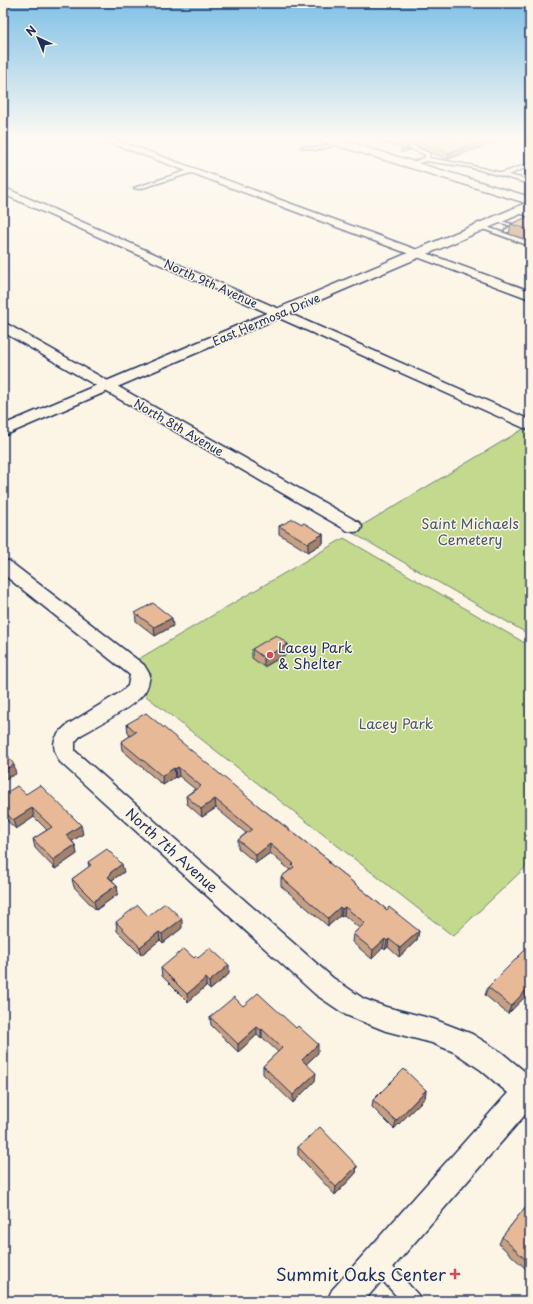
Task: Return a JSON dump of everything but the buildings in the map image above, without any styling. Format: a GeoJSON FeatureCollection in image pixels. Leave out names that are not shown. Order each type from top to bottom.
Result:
{"type":"FeatureCollection","features":[{"type":"Feature","properties":{"kind":"street","name":"North 9th Avenue"},"geometry":{"type":"LineString","coordinates":[[23,199],[529,425]]}},
{"type":"Feature","properties":{"kind":"street"},"geometry":{"type":"LineString","coordinates":[[268,199],[530,295]]}},
{"type":"Feature","properties":{"kind":"street","name":"East Hermosa Drive"},"geometry":{"type":"LineString","coordinates":[[3,431],[482,227],[499,227],[526,211]]}},
{"type":"Feature","properties":{"kind":"street","name":"North 8th Avenue"},"geometry":{"type":"LineString","coordinates":[[3,327],[354,527]]}},
{"type":"Feature","properties":{"kind":"street","name":"North 7th Avenue"},"geometry":{"type":"LineString","coordinates":[[3,566],[137,670],[140,675],[137,689],[74,730],[68,736],[64,743],[63,750],[67,756],[324,986],[355,1007],[386,1019],[433,1031],[463,1043],[492,1061],[529,1091]]}},
{"type":"Feature","properties":{"kind":"street"},"geometry":{"type":"LineString","coordinates":[[343,1301],[529,1091]]}},
{"type":"Feature","properties":{"kind":"lane"},"geometry":{"type":"LineString","coordinates":[[499,227],[530,244]]}},
{"type":"Feature","properties":{"kind":"lane"},"geometry":{"type":"LineString","coordinates":[[377,1262],[412,1301]]}},
{"type":"Feature","properties":{"kind":"green space","name":"Saint Michaels Cemetery"},"geometry":{"type":"Polygon","coordinates":[[[530,425],[530,635],[351,532],[530,425]]]}},
{"type":"Feature","properties":{"kind":"green space","name":"Lacey Park"},"geometry":{"type":"Polygon","coordinates":[[[344,538],[530,646],[530,863],[453,936],[137,689],[130,664],[344,538]]]}},
{"type":"Feature","properties":{"kind":"place","name":"Lacey Park & Shelter"},"geometry":{"type":"Point","coordinates":[270,655]}},
{"type":"Feature","properties":{"kind":"place","name":"Summit Oaks Center"},"geometry":{"type":"Point","coordinates":[455,1274]}}]}
